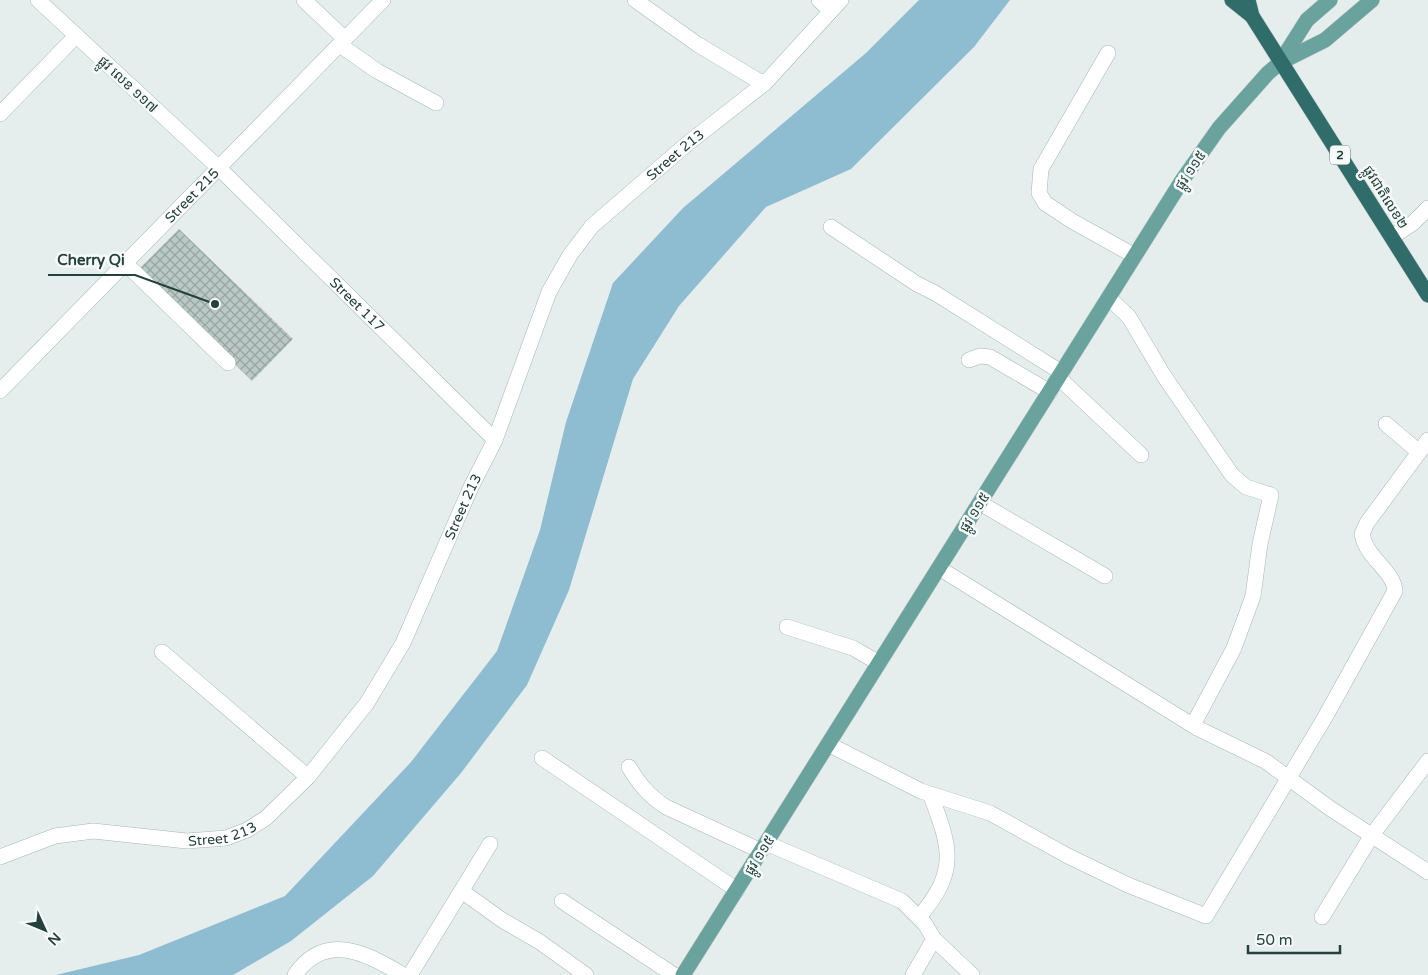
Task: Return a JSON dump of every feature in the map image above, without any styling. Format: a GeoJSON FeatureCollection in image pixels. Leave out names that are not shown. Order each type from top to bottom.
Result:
{"type":"FeatureCollection","features":[{"type":"Feature","properties":{"kind":"highway","name":"ផ្លូវជាតិលេខ២"},"geometry":{"type":"LineString","coordinates":[[1232,0],[1252,16]]}},
{"type":"Feature","properties":{"kind":"highway","name":"ផ្លូវជាតិលេខ២"},"geometry":{"type":"LineString","coordinates":[[1248,0],[1252,16],[1428,295]]}},
{"type":"Feature","properties":{"kind":"main road"},"geometry":{"type":"LineString","coordinates":[[1281,62],[1307,20],[1330,0]]}},
{"type":"Feature","properties":{"kind":"main road"},"geometry":{"type":"LineString","coordinates":[[1281,62],[1325,40],[1372,0]]}},
{"type":"Feature","properties":{"kind":"main road","name":"ផ្លូវ ១១៥"},"geometry":{"type":"LineString","coordinates":[[683,975],[1135,256],[1219,128],[1256,85],[1281,62]]}},
{"type":"Feature","properties":{"kind":"street","name":"ផ្លូវ លេខ ១១៧"},"geometry":{"type":"LineString","coordinates":[[38,0],[219,168]]}},
{"type":"Feature","properties":{"kind":"street"},"geometry":{"type":"LineString","coordinates":[[304,0],[342,42],[378,71],[436,103]]}},
{"type":"Feature","properties":{"kind":"street","name":"Street 215"},"geometry":{"type":"LineString","coordinates":[[0,391],[384,0]]}},
{"type":"Feature","properties":{"kind":"street"},"geometry":{"type":"LineString","coordinates":[[635,0],[697,44],[766,83]]}},
{"type":"Feature","properties":{"kind":"street"},"geometry":{"type":"LineString","coordinates":[[819,0],[836,5]]}},
{"type":"Feature","properties":{"kind":"street","name":"Street 213"},"geometry":{"type":"LineString","coordinates":[[0,857],[55,836],[93,831],[187,841],[226,838],[247,830],[266,818],[308,777],[367,703],[403,643],[471,487],[495,440],[549,292],[570,255],[592,226],[686,144],[766,83],[836,5]]}},
{"type":"Feature","properties":{"kind":"street"},"geometry":{"type":"LineString","coordinates":[[0,114],[76,36]]}},
{"type":"Feature","properties":{"kind":"street"},"geometry":{"type":"LineString","coordinates":[[1108,54],[1041,169],[1040,193],[1045,203],[1072,222],[1135,256]]}},
{"type":"Feature","properties":{"kind":"street","name":"Street 117"},"geometry":{"type":"LineString","coordinates":[[219,168],[495,440]]}},
{"type":"Feature","properties":{"kind":"street"},"geometry":{"type":"LineString","coordinates":[[1392,237],[1413,223],[1428,208]]}},
{"type":"Feature","properties":{"kind":"street"},"geometry":{"type":"LineString","coordinates":[[831,227],[917,284],[935,293],[1056,369],[1140,455]]}},
{"type":"Feature","properties":{"kind":"street"},"geometry":{"type":"LineString","coordinates":[[125,263],[228,363]]}},
{"type":"Feature","properties":{"kind":"street"},"geometry":{"type":"LineString","coordinates":[[1109,298],[1129,317],[1164,376],[1232,475],[1246,487],[1271,494],[1260,544],[1253,596],[1234,648],[1193,726]]}},
{"type":"Feature","properties":{"kind":"street"},"geometry":{"type":"LineString","coordinates":[[969,360],[980,356],[990,357],[1050,392]]}},
{"type":"Feature","properties":{"kind":"street"},"geometry":{"type":"LineString","coordinates":[[828,744],[931,796],[990,813],[1068,856],[1128,885],[1206,916],[1324,720],[1395,591],[1395,582],[1368,551],[1362,534],[1423,446],[1386,424]]}},
{"type":"Feature","properties":{"kind":"street"},"geometry":{"type":"LineString","coordinates":[[980,503],[1105,576]]}},
{"type":"Feature","properties":{"kind":"street"},"geometry":{"type":"LineString","coordinates":[[939,568],[1193,726],[1265,761],[1316,798],[1428,872]]}},
{"type":"Feature","properties":{"kind":"street"},"geometry":{"type":"LineString","coordinates":[[787,627],[853,648],[879,663]]}},
{"type":"Feature","properties":{"kind":"street"},"geometry":{"type":"LineString","coordinates":[[162,652],[308,777]]}},
{"type":"Feature","properties":{"kind":"street"},"geometry":{"type":"LineString","coordinates":[[542,758],[737,890]]}},
{"type":"Feature","properties":{"kind":"street"},"geometry":{"type":"LineString","coordinates":[[1322,917],[1372,835],[1428,761]]}},
{"type":"Feature","properties":{"kind":"street"},"geometry":{"type":"LineString","coordinates":[[630,767],[639,784],[654,799],[666,807],[763,847],[882,891],[902,901],[919,917],[934,939],[972,975]]}},
{"type":"Feature","properties":{"kind":"street"},"geometry":{"type":"LineString","coordinates":[[919,917],[935,898],[946,874],[948,853],[942,825],[931,796]]}},
{"type":"Feature","properties":{"kind":"street"},"geometry":{"type":"LineString","coordinates":[[410,975],[463,892],[490,844]]}},
{"type":"Feature","properties":{"kind":"street"},"geometry":{"type":"LineString","coordinates":[[463,892],[502,920],[540,942],[586,975]]}},
{"type":"Feature","properties":{"kind":"street"},"geometry":{"type":"LineString","coordinates":[[562,901],[674,975]]}},
{"type":"Feature","properties":{"kind":"street"},"geometry":{"type":"LineString","coordinates":[[913,975],[934,939]]}},
{"type":"Feature","properties":{"kind":"street"},"geometry":{"type":"LineString","coordinates":[[295,975],[313,957],[324,951],[339,948],[366,956],[403,975]]}},
{"type":"Feature","properties":{"kind":"water"},"geometry":{"type":"Polygon","coordinates":[[[919,0],[1010,0],[974,47],[851,169],[766,207],[679,306],[633,379],[569,590],[527,685],[461,773],[373,876],[291,941],[233,975],[56,975],[139,955],[285,896],[411,762],[497,651],[540,530],[566,422],[613,283],[683,208],[866,53],[919,0]]]}},
{"type":"Feature","properties":{"kind":"building"},"geometry":{"type":"Polygon","coordinates":[[[179,229],[293,339],[252,381],[138,270],[179,229]]]}},
{"type":"Feature","properties":{"kind":"place","name":"Cherry Qi"},"geometry":{"type":"Point","coordinates":[215,304]}}]}
